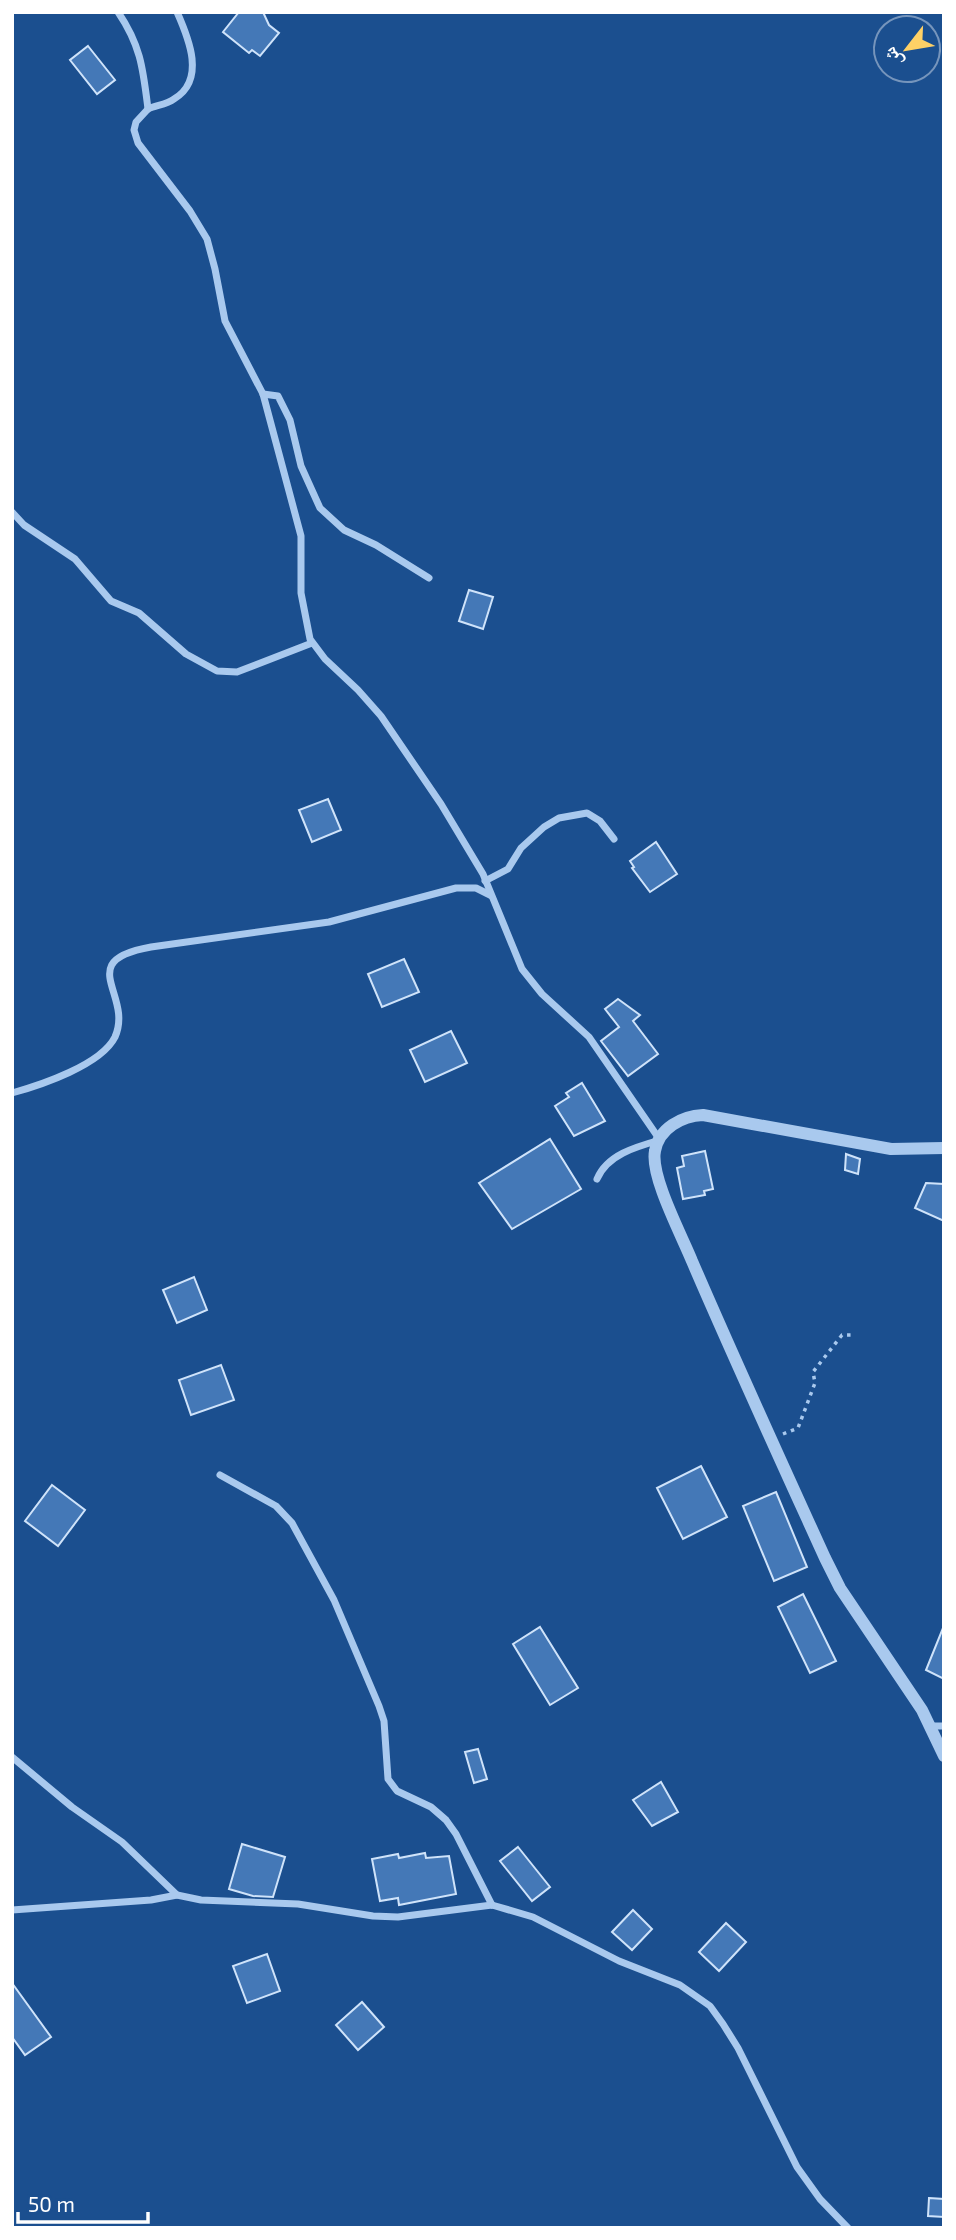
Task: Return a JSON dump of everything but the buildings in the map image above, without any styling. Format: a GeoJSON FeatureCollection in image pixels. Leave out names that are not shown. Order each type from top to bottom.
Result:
{"type":"FeatureCollection","features":[{"type":"Feature","properties":{"kind":"street"},"geometry":{"type":"LineString","coordinates":[[118,12],[138,47],[145,73],[148,109]]}},
{"type":"Feature","properties":{"kind":"street"},"geometry":{"type":"LineString","coordinates":[[177,12],[186,34],[192,62],[190,83],[174,99],[148,109],[136,122],[136,138],[190,211],[207,239],[214,260],[225,321],[262,394],[301,536],[300,593],[312,643],[381,716],[460,833],[485,881],[522,969],[542,994],[589,1037],[660,1140]]}},
{"type":"Feature","properties":{"kind":"street"},"geometry":{"type":"LineString","coordinates":[[262,394],[278,396],[290,420],[302,467],[320,508],[344,530],[376,545],[429,578]]}},
{"type":"Feature","properties":{"kind":"street"},"geometry":{"type":"LineString","coordinates":[[12,512],[24,525],[75,559],[111,601],[139,613],[186,654],[216,671],[237,672],[312,643]]}},
{"type":"Feature","properties":{"kind":"street"},"geometry":{"type":"LineString","coordinates":[[485,881],[508,869],[522,848],[544,827],[559,818],[582,813],[593,816],[614,839]]}},
{"type":"Feature","properties":{"kind":"street"},"geometry":{"type":"LineString","coordinates":[[12,1093],[67,1074],[109,1045],[115,1035],[118,1021],[110,970],[116,960],[128,953],[151,947],[329,922],[456,888],[471,887],[491,895]]}},
{"type":"Feature","properties":{"kind":"street"},"geometry":{"type":"LineString","coordinates":[[944,1148],[891,1149],[703,1115],[680,1120],[671,1126],[655,1150],[662,1187],[771,1438],[840,1588],[938,1726],[944,1756]]}},
{"type":"Feature","properties":{"kind":"street"},"geometry":{"type":"LineString","coordinates":[[597,1179],[603,1166],[619,1155],[660,1140]]}},
{"type":"Feature","properties":{"kind":"street"},"geometry":{"type":"LineString","coordinates":[[220,1475],[276,1506],[285,1514],[301,1538],[334,1600],[379,1706],[384,1721],[388,1779],[397,1791],[431,1807],[446,1820],[492,1905]]}},
{"type":"Feature","properties":{"kind":"street"},"geometry":{"type":"LineString","coordinates":[[12,1756],[72,1807],[122,1842],[177,1895]]}},
{"type":"Feature","properties":{"kind":"street"},"geometry":{"type":"LineString","coordinates":[[12,1910],[151,1900],[177,1895],[201,1900],[298,1904],[373,1916],[398,1917],[492,1905],[551,1926],[619,1961],[680,1985],[710,2006],[738,2048],[797,2168],[820,2199],[848,2228]]}},
{"type":"Feature","properties":{"kind":"path"},"geometry":{"type":"LineString","coordinates":[[771,1438],[799,1428],[815,1383],[813,1371],[842,1335],[853,1335]]}}]}
